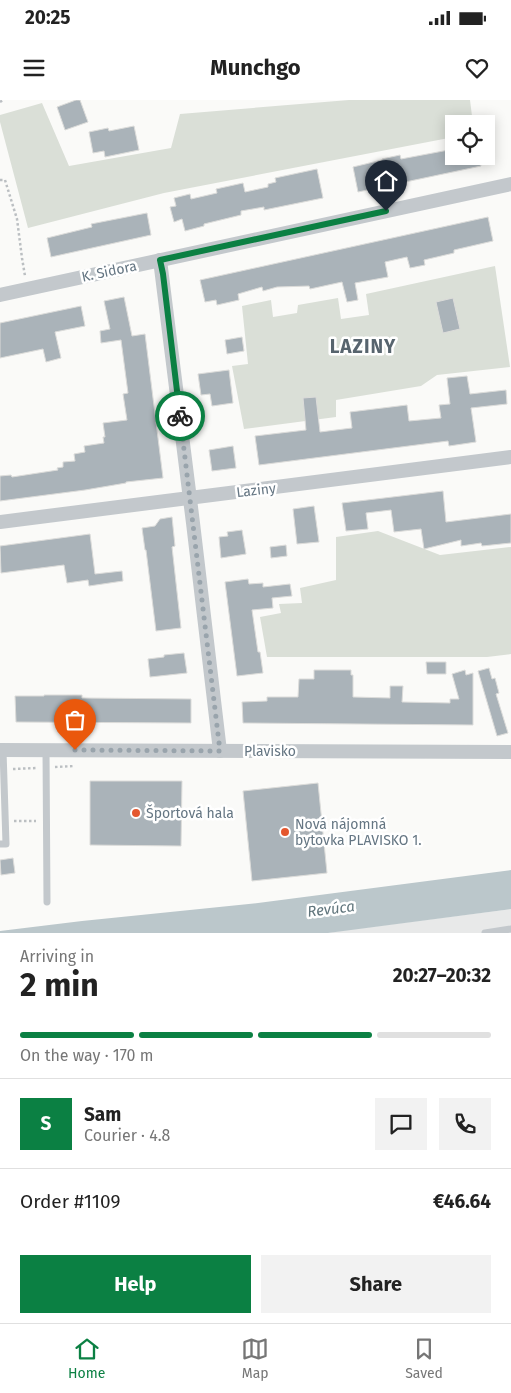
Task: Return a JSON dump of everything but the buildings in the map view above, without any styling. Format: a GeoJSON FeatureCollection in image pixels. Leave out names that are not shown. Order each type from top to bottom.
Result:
{"type":"FeatureCollection","features":[{"type":"Feature","properties":{"kind":"street","name":"K. Sidora"},"geometry":{"type":"LineString","coordinates":[[0,295],[511,184]]}},
{"type":"Feature","properties":{"kind":"street"},"geometry":{"type":"LineString","coordinates":[[160,260],[220,751]]}},
{"type":"Feature","properties":{"kind":"street","name":"Laziny"},"geometry":{"type":"LineString","coordinates":[[0,522],[511,457]]}},
{"type":"Feature","properties":{"kind":"street","name":"Plavisko"},"geometry":{"type":"LineString","coordinates":[[2,750],[511,752]]}},
{"type":"Feature","properties":{"kind":"lane"},"geometry":{"type":"LineString","coordinates":[[0,844],[6,844],[2,798],[2,750]]}},
{"type":"Feature","properties":{"kind":"lane"},"geometry":{"type":"LineString","coordinates":[[46,750],[47,902]]}},
{"type":"Feature","properties":{"kind":"lane"},"geometry":{"type":"LineString","coordinates":[[485,933],[511,929]]}},
{"type":"Feature","properties":{"kind":"path"},"geometry":{"type":"LineString","coordinates":[[0,180],[5,180],[17,219],[28,289]]}},
{"type":"Feature","properties":{"kind":"path"},"geometry":{"type":"LineString","coordinates":[[5,821],[47,820]]}},
{"type":"Feature","properties":{"kind":"shaded area"},"geometry":{"type":"Polygon","coordinates":[[[349,100],[470,100],[472,115],[445,115],[445,139],[164,193],[28,228],[0,122],[0,115],[42,103],[69,166],[171,148],[180,114],[349,100]]]}},
{"type":"Feature","properties":{"kind":"shaded area"},"geometry":{"type":"Polygon","coordinates":[[[495,266],[510,367],[437,375],[421,386],[336,400],[336,417],[244,429],[232,366],[248,364],[242,306],[271,300],[273,317],[297,313],[298,305],[338,298],[341,319],[369,315],[366,294],[495,266]]]}},
{"type":"Feature","properties":{"kind":"shaded area"},"geometry":{"type":"Polygon","coordinates":[[[378,531],[440,555],[511,547],[511,654],[487,657],[267,657],[260,617],[281,613],[279,604],[302,603],[300,588],[336,580],[336,537],[378,531]]]}},
{"type":"Feature","properties":{"kind":"shaded area"},"geometry":{"type":"Polygon","coordinates":[[[511,909],[511,933],[328,933],[346,930],[511,909]]]}},
{"type":"Feature","properties":{"kind":"water","name":"Revúca"},"geometry":{"type":"Polygon","coordinates":[[[511,870],[511,909],[328,933],[0,933],[0,931],[258,903],[511,870]]]}},
{"type":"Feature","properties":{"kind":"way so far"},"geometry":{"type":"LineString","coordinates":[[75,750],[220,751],[180,416]]}},
{"type":"Feature","properties":{"kind":"place","name":"Športová hala"},"geometry":{"type":"Point","coordinates":[136,813]}},
{"type":"Feature","properties":{"kind":"place","name":"Nová nájomná bytovka PLAVISKO 1."},"geometry":{"type":"Point","coordinates":[285,832]}},
{"type":"Feature","properties":{"kind":"district","name":"LAZINY"},"geometry":{"type":"Point","coordinates":[363,346]}},
{"type":"Feature","properties":{"kind":"route"},"geometry":{"type":"LineString","coordinates":[[180,416],[160,260],[386,211]]}}]}
